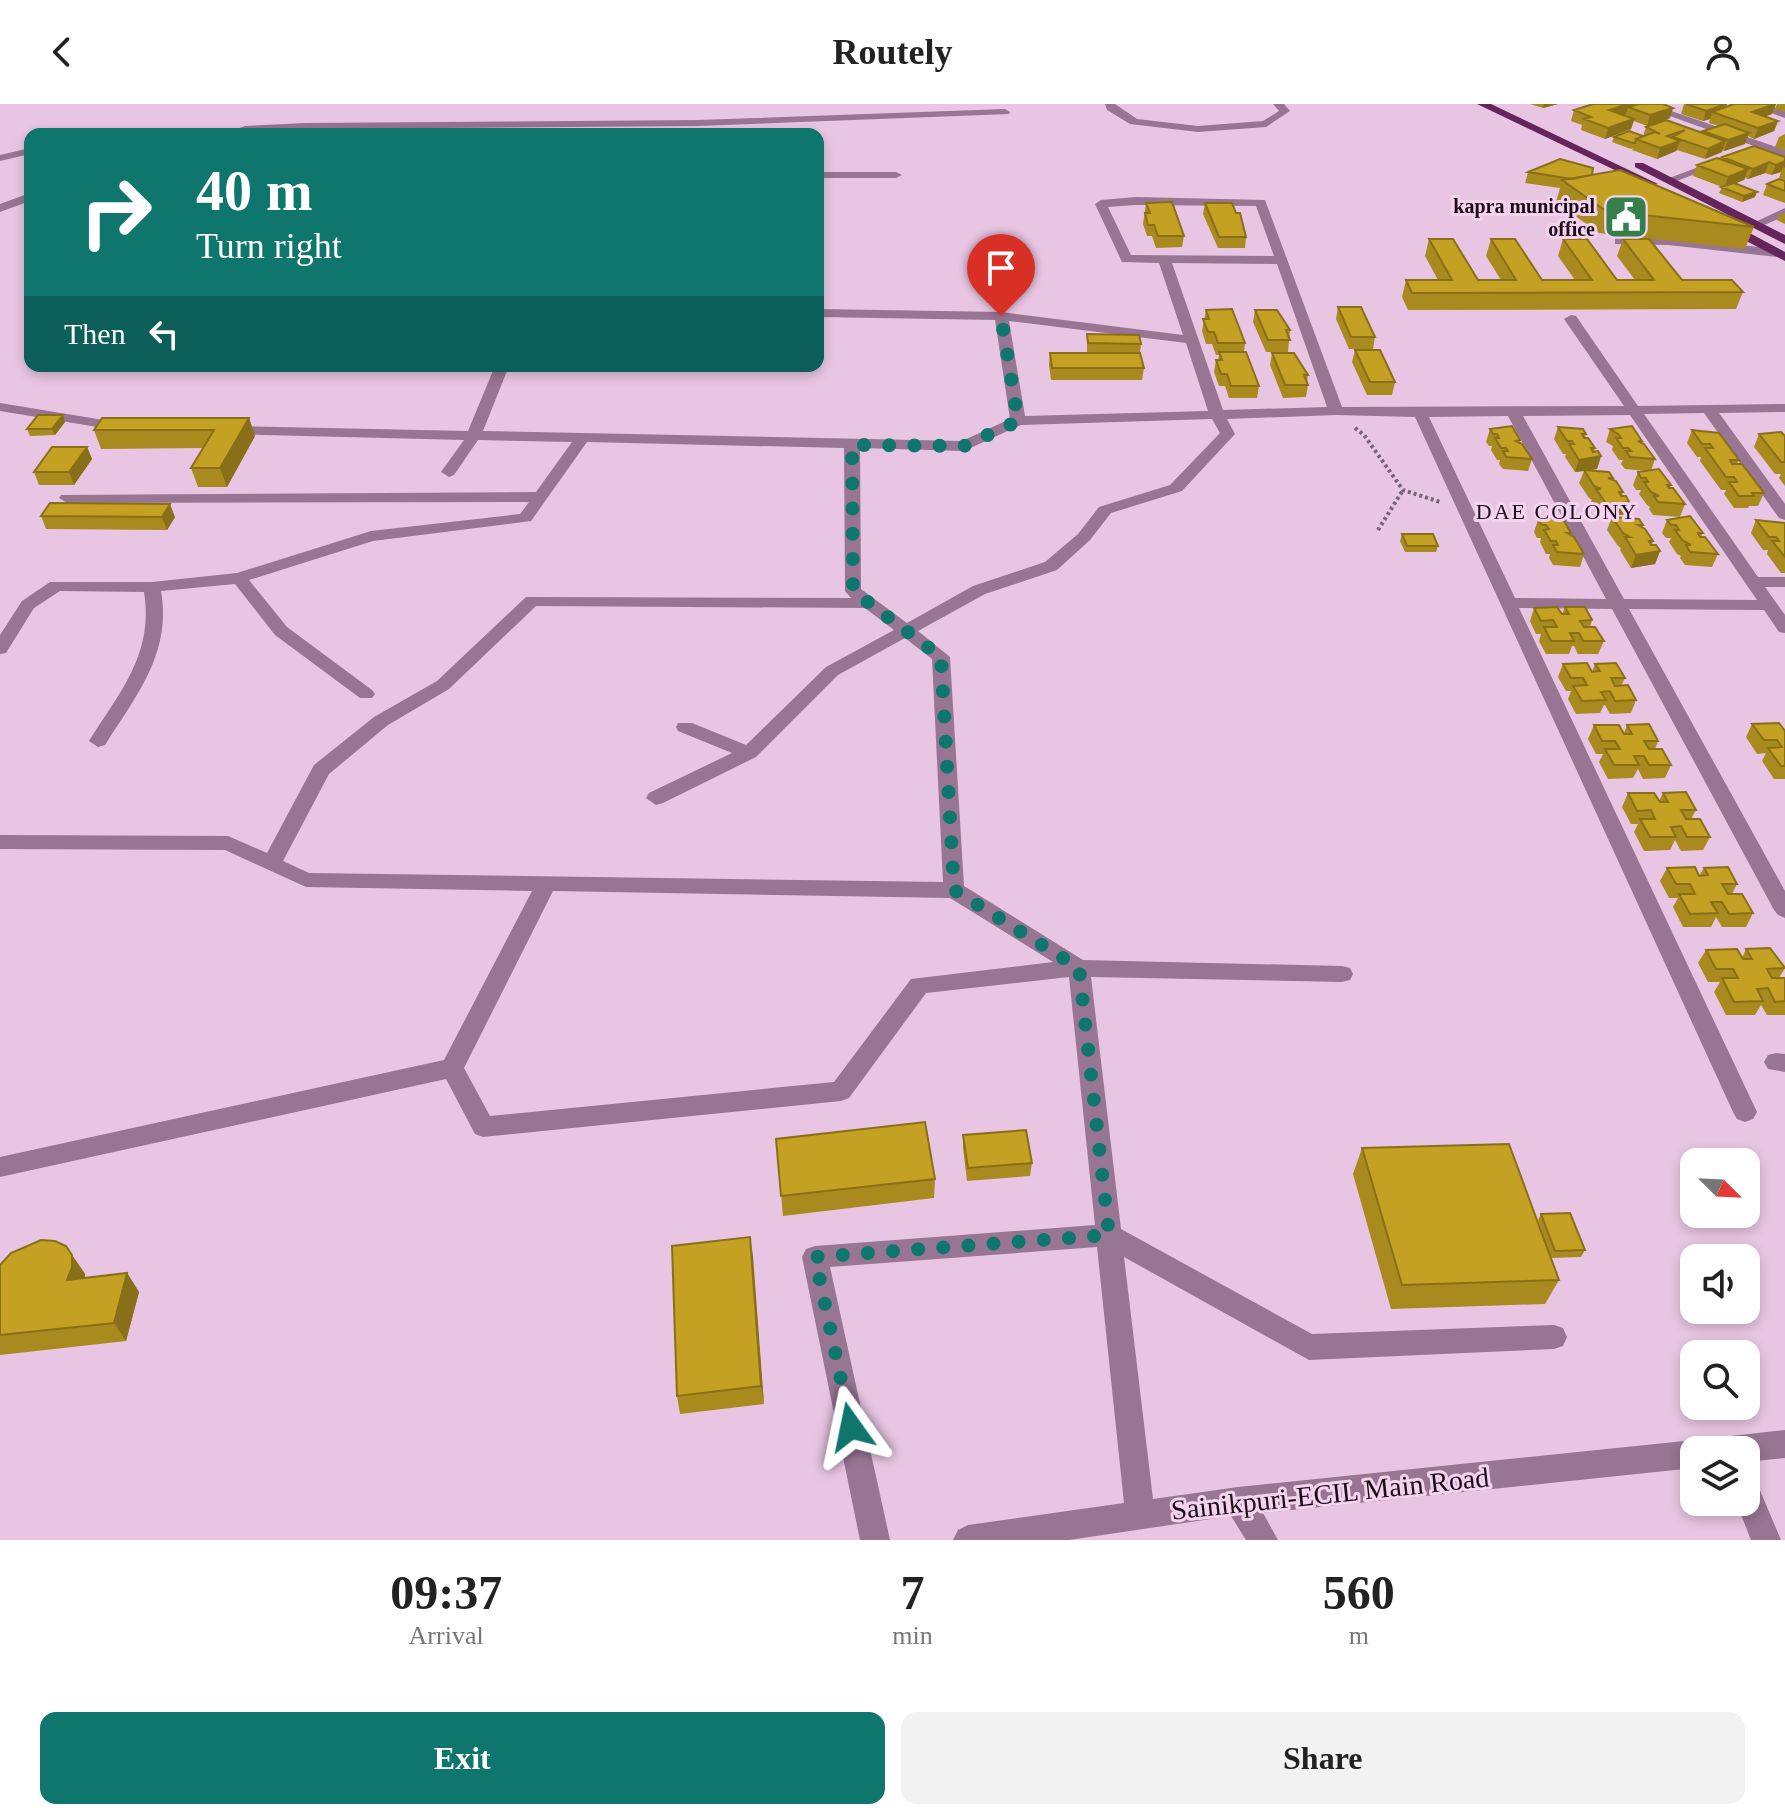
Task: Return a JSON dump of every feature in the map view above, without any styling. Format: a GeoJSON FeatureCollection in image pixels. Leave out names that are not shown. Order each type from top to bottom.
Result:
{"type":"FeatureCollection","features":[{"type":"Feature","properties":{"kind":"main road"},"geometry":{"type":"LineString","coordinates":[[1482,104],[1653,185],[1781,255]]}},
{"type":"Feature","properties":{"kind":"main road"},"geometry":{"type":"LineString","coordinates":[[1508,104],[1670,180],[1785,240]]}},
{"type":"Feature","properties":{"kind":"street"},"geometry":{"type":"LineString","coordinates":[[1110,104],[1111,108],[1134,122],[1198,129],[1266,124],[1285,111],[1278,104]]}},
{"type":"Feature","properties":{"kind":"street"},"geometry":{"type":"LineString","coordinates":[[1641,104],[1785,154]]}},
{"type":"Feature","properties":{"kind":"street"},"geometry":{"type":"LineString","coordinates":[[1752,104],[1785,115]]}},
{"type":"Feature","properties":{"kind":"street"},"geometry":{"type":"LineString","coordinates":[[265,128],[697,128],[1005,112]]}},
{"type":"Feature","properties":{"kind":"street"},"geometry":{"type":"LineString","coordinates":[[1749,152],[1785,138]]}},
{"type":"Feature","properties":{"kind":"street"},"geometry":{"type":"LineString","coordinates":[[0,158],[24,152]]}},
{"type":"Feature","properties":{"kind":"street"},"geometry":{"type":"LineString","coordinates":[[1670,180],[1736,156]]}},
{"type":"Feature","properties":{"kind":"street"},"geometry":{"type":"LineString","coordinates":[[824,175],[896,175]]}},
{"type":"Feature","properties":{"kind":"street"},"geometry":{"type":"LineString","coordinates":[[0,208],[24,199]]}},
{"type":"Feature","properties":{"kind":"street"},"geometry":{"type":"LineString","coordinates":[[1281,260],[1126,259],[1101,204],[1136,201],[1261,203],[1336,411]]}},
{"type":"Feature","properties":{"kind":"street"},"geometry":{"type":"LineString","coordinates":[[1757,224],[1785,212]]}},
{"type":"Feature","properties":{"kind":"street"},"geometry":{"type":"LineString","coordinates":[[1619,241],[1668,241],[1781,255]]}},
{"type":"Feature","properties":{"kind":"street"},"geometry":{"type":"LineString","coordinates":[[656,798],[749,753],[832,671],[979,590],[1051,566],[1084,537],[1105,510],[1176,488],[1228,434],[1217,415],[1164,259]]}},
{"type":"Feature","properties":{"kind":"street"},"geometry":{"type":"LineString","coordinates":[[824,313],[1001,316],[1192,340]]}},
{"type":"Feature","properties":{"kind":"street"},"geometry":{"type":"LineString","coordinates":[[1001,316],[1018,421]]}},
{"type":"Feature","properties":{"kind":"street"},"geometry":{"type":"LineString","coordinates":[[1571,319],[1785,628]]}},
{"type":"Feature","properties":{"kind":"street"},"geometry":{"type":"LineString","coordinates":[[449,472],[473,437],[500,372]]}},
{"type":"Feature","properties":{"kind":"street"},"geometry":{"type":"LineString","coordinates":[[0,407],[107,426],[139,427]]}},
{"type":"Feature","properties":{"kind":"street"},"geometry":{"type":"LineString","coordinates":[[1512,410],[1785,910]]}},
{"type":"Feature","properties":{"kind":"street"},"geometry":{"type":"LineString","coordinates":[[1709,410],[1785,515]]}},
{"type":"Feature","properties":{"kind":"street"},"geometry":{"type":"LineString","coordinates":[[202,429],[964,446],[1018,421],[1336,411],[1782,411]]}},
{"type":"Feature","properties":{"kind":"street"},"geometry":{"type":"LineString","coordinates":[[1420,413],[1745,1112]]}},
{"type":"Feature","properties":{"kind":"street"},"geometry":{"type":"LineString","coordinates":[[0,649],[28,605],[56,586],[152,587],[239,578],[371,536],[525,518],[582,439]]}},
{"type":"Feature","properties":{"kind":"street"},"geometry":{"type":"LineString","coordinates":[[852,445],[853,591],[941,657],[954,890]]}},
{"type":"Feature","properties":{"kind":"street"},"geometry":{"type":"LineString","coordinates":[[67,498],[538,497]]}},
{"type":"Feature","properties":{"kind":"street"},"geometry":{"type":"LineString","coordinates":[[239,578],[281,631],[366,694]]}},
{"type":"Feature","properties":{"kind":"street"},"geometry":{"type":"LineString","coordinates":[[1754,582],[1785,582]]}},
{"type":"Feature","properties":{"kind":"street"},"geometry":{"type":"LineString","coordinates":[[98,741],[142,673],[157,618],[152,587]]}},
{"type":"Feature","properties":{"kind":"street"},"geometry":{"type":"LineString","coordinates":[[272,863],[321,770],[381,721],[443,685],[532,601],[870,603]]}},
{"type":"Feature","properties":{"kind":"street"},"geometry":{"type":"LineString","coordinates":[[1508,603],[1770,605]]}},
{"type":"Feature","properties":{"kind":"street"},"geometry":{"type":"LineString","coordinates":[[685,727],[749,753]]}},
{"type":"Feature","properties":{"kind":"street"},"geometry":{"type":"LineString","coordinates":[[0,842],[228,843],[306,880],[954,890],[1079,968]]}},
{"type":"Feature","properties":{"kind":"street"},"geometry":{"type":"LineString","coordinates":[[452,1068],[547,883]]}},
{"type":"Feature","properties":{"kind":"street"},"geometry":{"type":"LineString","coordinates":[[1079,968],[1140,1515]]}},
{"type":"Feature","properties":{"kind":"street"},"geometry":{"type":"LineString","coordinates":[[452,1068],[483,1127],[841,1091],[919,985],[1079,968],[1342,974]]}},
{"type":"Feature","properties":{"kind":"street"},"geometry":{"type":"LineString","coordinates":[[0,1167],[452,1068]]}},
{"type":"Feature","properties":{"kind":"street"},"geometry":{"type":"LineString","coordinates":[[875,1540],[815,1257],[1109,1235],[1309,1347],[1554,1337]]}},
{"type":"Feature","properties":{"kind":"street"},"geometry":{"type":"LineString","coordinates":[[1760,1447],[1785,1444]]}},
{"type":"Feature","properties":{"kind":"street","name":"Sainikpuri-ECIL Main Road"},"geometry":{"type":"LineString","coordinates":[[968,1540],[1238,1501],[1680,1455]]}},
{"type":"Feature","properties":{"kind":"street"},"geometry":{"type":"LineString","coordinates":[[1238,1501],[1263,1540]]}},
{"type":"Feature","properties":{"kind":"street"},"geometry":{"type":"LineString","coordinates":[[1756,1516],[1766,1540]]}},
{"type":"Feature","properties":{"kind":"path"},"geometry":{"type":"LineString","coordinates":[[1336,411],[1364,435],[1403,490],[1464,510]]}},
{"type":"Feature","properties":{"kind":"path"},"geometry":{"type":"LineString","coordinates":[[1378,530],[1403,490]]}},
{"type":"Feature","properties":{"kind":"building"},"geometry":{"type":"Polygon","coordinates":[[[1593,104],[1628,104],[1609,110],[1634,119],[1608,128],[1584,119],[1591,117],[1574,110],[1593,104]]]}},
{"type":"Feature","properties":{"kind":"building"},"geometry":{"type":"Polygon","coordinates":[[[1663,104],[1673,108],[1650,115],[1628,107],[1663,104]]]}},
{"type":"Feature","properties":{"kind":"building"},"geometry":{"type":"Polygon","coordinates":[[[1686,104],[1726,104],[1706,111],[1686,104]]]}},
{"type":"Feature","properties":{"kind":"building"},"geometry":{"type":"Polygon","coordinates":[[[1734,104],[1775,104],[1752,112],[1778,121],[1758,128],[1712,112],[1734,104]]]}},
{"type":"Feature","properties":{"kind":"building"},"geometry":{"type":"Polygon","coordinates":[[[1666,120],[1725,141],[1708,149],[1673,137],[1685,130],[1667,136],[1680,141],[1660,148],[1636,139],[1655,132],[1660,134],[1646,127],[1666,120]]]}},
{"type":"Feature","properties":{"kind":"building"},"geometry":{"type":"Polygon","coordinates":[[[1725,124],[1749,133],[1728,140],[1703,131],[1725,124]]]}},
{"type":"Feature","properties":{"kind":"building"},"geometry":{"type":"Polygon","coordinates":[[[1629,131],[1643,136],[1635,143],[1614,137],[1629,131]]]}},
{"type":"Feature","properties":{"kind":"building"},"geometry":{"type":"Polygon","coordinates":[[[1754,146],[1785,157],[1785,161],[1776,165],[1769,162],[1753,169],[1722,157],[1754,146]]]}},
{"type":"Feature","properties":{"kind":"building"},"geometry":{"type":"Polygon","coordinates":[[[1717,158],[1748,169],[1728,177],[1697,165],[1717,158]]]}},
{"type":"Feature","properties":{"kind":"building"},"geometry":{"type":"Polygon","coordinates":[[[1560,159],[1593,168],[1592,175],[1572,179],[1528,172],[1560,159]]]}},
{"type":"Feature","properties":{"kind":"building"},"geometry":{"type":"Polygon","coordinates":[[[1620,170],[1754,227],[1606,211],[1562,180],[1620,170]]]}},
{"type":"Feature","properties":{"kind":"building"},"geometry":{"type":"Polygon","coordinates":[[[1779,179],[1785,181],[1785,191],[1767,184],[1779,179]]]}},
{"type":"Feature","properties":{"kind":"building"},"geometry":{"type":"Polygon","coordinates":[[[1734,183],[1757,192],[1744,196],[1721,187],[1734,183]]]}},
{"type":"Feature","properties":{"kind":"building"},"geometry":{"type":"Polygon","coordinates":[[[1172,202],[1184,236],[1158,236],[1154,225],[1148,225],[1145,213],[1150,213],[1146,203],[1172,202]]]}},
{"type":"Feature","properties":{"kind":"building"},"geometry":{"type":"Polygon","coordinates":[[[1205,203],[1232,203],[1236,213],[1240,213],[1246,237],[1219,237],[1205,203]]]}},
{"type":"Feature","properties":{"kind":"building"},"geometry":{"type":"Polygon","coordinates":[[[1429,239],[1453,239],[1478,280],[1516,280],[1491,239],[1515,239],[1542,280],[1592,280],[1563,239],[1587,239],[1617,280],[1654,280],[1623,239],[1649,239],[1682,280],[1732,280],[1743,292],[1412,293],[1406,280],[1452,280],[1429,239]]]}},
{"type":"Feature","properties":{"kind":"building"},"geometry":{"type":"Polygon","coordinates":[[[1338,307],[1361,307],[1375,337],[1351,337],[1338,307]]]}},
{"type":"Feature","properties":{"kind":"building"},"geometry":{"type":"Polygon","coordinates":[[[1232,309],[1245,343],[1218,343],[1214,332],[1208,332],[1203,319],[1209,319],[1206,310],[1232,309]]]}},
{"type":"Feature","properties":{"kind":"building"},"geometry":{"type":"Polygon","coordinates":[[[1255,310],[1277,310],[1290,330],[1286,330],[1290,340],[1268,340],[1255,310]]]}},
{"type":"Feature","properties":{"kind":"building"},"geometry":{"type":"Polygon","coordinates":[[[1087,334],[1139,335],[1141,344],[1088,343],[1087,334]]]}},
{"type":"Feature","properties":{"kind":"building"},"geometry":{"type":"Polygon","coordinates":[[[1355,350],[1380,350],[1395,382],[1370,382],[1355,350]]]}},
{"type":"Feature","properties":{"kind":"building"},"geometry":{"type":"Polygon","coordinates":[[[1219,352],[1246,352],[1259,386],[1231,386],[1227,374],[1221,374],[1216,360],[1222,360],[1219,352]]]}},
{"type":"Feature","properties":{"kind":"building"},"geometry":{"type":"Polygon","coordinates":[[[1050,353],[1140,353],[1144,368],[1052,368],[1050,353]]]}},
{"type":"Feature","properties":{"kind":"building"},"geometry":{"type":"Polygon","coordinates":[[[1272,353],[1294,353],[1308,375],[1304,375],[1308,385],[1285,385],[1272,353]]]}},
{"type":"Feature","properties":{"kind":"building"},"geometry":{"type":"Polygon","coordinates":[[[38,415],[63,415],[52,429],[27,429],[38,415]]]}},
{"type":"Feature","properties":{"kind":"building"},"geometry":{"type":"Polygon","coordinates":[[[102,418],[249,418],[220,468],[191,468],[214,430],[94,430],[102,418]]]}},
{"type":"Feature","properties":{"kind":"building"},"geometry":{"type":"Polygon","coordinates":[[[1512,426],[1520,440],[1516,441],[1522,444],[1532,459],[1506,457],[1503,451],[1508,451],[1501,448],[1495,438],[1499,438],[1497,434],[1490,429],[1512,426]]]}},
{"type":"Feature","properties":{"kind":"building"},"geometry":{"type":"Polygon","coordinates":[[[1632,426],[1642,441],[1638,441],[1655,459],[1630,457],[1626,451],[1631,451],[1623,448],[1616,438],[1621,438],[1610,429],[1632,426]]]}},
{"type":"Feature","properties":{"kind":"building"},"geometry":{"type":"Polygon","coordinates":[[[1558,427],[1583,429],[1586,434],[1582,434],[1584,438],[1588,438],[1595,448],[1591,448],[1593,452],[1598,451],[1601,456],[1579,460],[1569,444],[1574,444],[1567,441],[1558,427]]]}},
{"type":"Feature","properties":{"kind":"building"},"geometry":{"type":"Polygon","coordinates":[[[1692,430],[1719,433],[1739,460],[1730,460],[1732,464],[1742,464],[1764,493],[1739,496],[1729,482],[1737,482],[1734,477],[1726,477],[1705,448],[1713,448],[1710,444],[1702,444],[1692,430]]]}},
{"type":"Feature","properties":{"kind":"building"},"geometry":{"type":"Polygon","coordinates":[[[1781,432],[1785,436],[1785,462],[1781,462],[1759,434],[1781,432]]]}},
{"type":"Feature","properties":{"kind":"building"},"geometry":{"type":"Polygon","coordinates":[[[52,447],[87,447],[69,472],[34,472],[52,447]]]}},
{"type":"Feature","properties":{"kind":"building"},"geometry":{"type":"Polygon","coordinates":[[[1659,469],[1671,485],[1667,485],[1669,488],[1673,488],[1685,504],[1658,502],[1654,496],[1659,496],[1651,492],[1644,482],[1648,482],[1646,478],[1641,478],[1638,472],[1659,469]]]}},
{"type":"Feature","properties":{"kind":"building"},"geometry":{"type":"Polygon","coordinates":[[[1584,470],[1609,472],[1613,478],[1608,478],[1616,481],[1623,492],[1619,492],[1621,496],[1626,496],[1629,502],[1607,505],[1596,489],[1601,489],[1594,486],[1584,470]]]}},
{"type":"Feature","properties":{"kind":"building"},"geometry":{"type":"Polygon","coordinates":[[[50,503],[170,504],[162,517],[41,516],[50,503]]]}},
{"type":"Feature","properties":{"kind":"building"},"geometry":{"type":"Polygon","coordinates":[[[1561,516],[1571,533],[1567,533],[1574,537],[1584,554],[1557,552],[1553,545],[1558,545],[1556,541],[1551,541],[1544,530],[1549,529],[1538,520],[1561,516]]]}},
{"type":"Feature","properties":{"kind":"building"},"geometry":{"type":"Polygon","coordinates":[[[1690,516],[1703,533],[1698,533],[1700,537],[1705,537],[1718,554],[1690,552],[1686,545],[1691,545],[1683,541],[1675,530],[1679,530],[1676,525],[1671,525],[1667,520],[1690,516]]]}},
{"type":"Feature","properties":{"kind":"building"},"geometry":{"type":"Polygon","coordinates":[[[1612,517],[1639,519],[1643,525],[1638,525],[1653,541],[1649,541],[1651,545],[1656,545],[1660,551],[1636,555],[1625,537],[1630,537],[1623,533],[1612,517]]]}},
{"type":"Feature","properties":{"kind":"building"},"geometry":{"type":"Polygon","coordinates":[[[1756,520],[1785,523],[1785,557],[1772,541],[1779,541],[1776,537],[1769,537],[1756,520]]]}},
{"type":"Feature","properties":{"kind":"building"},"geometry":{"type":"Polygon","coordinates":[[[1402,534],[1433,534],[1438,546],[1407,546],[1402,534]]]}},
{"type":"Feature","properties":{"kind":"building"},"geometry":{"type":"Polygon","coordinates":[[[1557,607],[1562,614],[1569,614],[1565,607],[1585,607],[1592,620],[1580,621],[1584,627],[1595,627],[1604,641],[1583,641],[1579,633],[1570,633],[1574,641],[1551,641],[1544,627],[1557,627],[1553,620],[1541,621],[1534,608],[1557,607]]]}},
{"type":"Feature","properties":{"kind":"building"},"geometry":{"type":"Polygon","coordinates":[[[1587,663],[1592,672],[1600,671],[1595,664],[1616,663],[1625,678],[1611,678],[1615,686],[1628,685],[1636,700],[1615,701],[1610,691],[1601,692],[1606,700],[1582,701],[1573,686],[1587,685],[1583,678],[1571,678],[1563,664],[1587,663]]]}},
{"type":"Feature","properties":{"kind":"building"},"geometry":{"type":"Polygon","coordinates":[[[1779,723],[1785,731],[1785,766],[1781,766],[1768,748],[1782,747],[1777,740],[1764,740],[1752,724],[1779,723]]]}},
{"type":"Feature","properties":{"kind":"building"},"geometry":{"type":"Polygon","coordinates":[[[1649,724],[1658,741],[1644,741],[1649,749],[1662,749],[1671,765],[1649,765],[1644,756],[1634,756],[1639,765],[1614,765],[1605,749],[1620,749],[1615,741],[1602,741],[1594,725],[1619,725],[1624,734],[1632,734],[1627,725],[1649,724]]]}},
{"type":"Feature","properties":{"kind":"building"},"geometry":{"type":"Polygon","coordinates":[[[1686,792],[1696,810],[1681,810],[1686,819],[1700,819],[1710,837],[1687,837],[1681,826],[1671,827],[1676,837],[1650,837],[1640,819],[1655,819],[1651,810],[1637,811],[1628,793],[1654,793],[1660,802],[1668,802],[1663,793],[1686,792]]]}},
{"type":"Feature","properties":{"kind":"building"},"geometry":{"type":"Polygon","coordinates":[[[1695,867],[1699,876],[1708,875],[1704,868],[1728,867],[1737,884],[1722,884],[1728,894],[1742,894],[1753,913],[1729,914],[1722,902],[1711,902],[1718,913],[1690,914],[1679,894],[1695,894],[1690,884],[1676,884],[1667,868],[1695,867]]]}},
{"type":"Feature","properties":{"kind":"building"},"geometry":{"type":"Polygon","coordinates":[[[1770,948],[1785,968],[1767,969],[1772,978],[1785,978],[1785,1001],[1775,1002],[1768,988],[1757,989],[1763,1001],[1734,1002],[1722,978],[1738,978],[1733,969],[1716,969],[1706,950],[1737,949],[1743,959],[1752,959],[1746,949],[1770,948]]]}},
{"type":"Feature","properties":{"kind":"building"},"geometry":{"type":"Polygon","coordinates":[[[925,1122],[935,1179],[781,1196],[776,1139],[925,1122]]]}},
{"type":"Feature","properties":{"kind":"building"},"geometry":{"type":"Polygon","coordinates":[[[1026,1130],[1032,1163],[968,1168],[963,1135],[1026,1130]]]}},
{"type":"Feature","properties":{"kind":"building"},"geometry":{"type":"Polygon","coordinates":[[[1509,1144],[1559,1280],[1402,1285],[1362,1148],[1509,1144]]]}},
{"type":"Feature","properties":{"kind":"building"},"geometry":{"type":"Polygon","coordinates":[[[1570,1213],[1585,1250],[1555,1251],[1541,1214],[1570,1213]]]}},
{"type":"Feature","properties":{"kind":"building"},"geometry":{"type":"Polygon","coordinates":[[[750,1237],[761,1386],[677,1396],[672,1246],[750,1237]]]}},
{"type":"Feature","properties":{"kind":"building"},"geometry":{"type":"Polygon","coordinates":[[[41,1240],[66,1246],[72,1255],[67,1280],[127,1273],[114,1323],[0,1335],[0,1265],[11,1253],[41,1240]]]}},
{"type":"Feature","properties":{"kind":"place","name":"kapra municipal office"},"geometry":{"type":"Point","coordinates":[1626,217]}},
{"type":"Feature","properties":{"kind":"district","name":"DAE COLONY"},"geometry":{"type":"Point","coordinates":[1557,511]}},
{"type":"Feature","properties":{"kind":"route"},"geometry":{"type":"LineString","coordinates":[[851,1427],[815,1257],[1109,1235],[1079,968],[954,890],[941,657],[853,591],[852,445],[964,446],[1018,421],[1001,316]]}}]}
